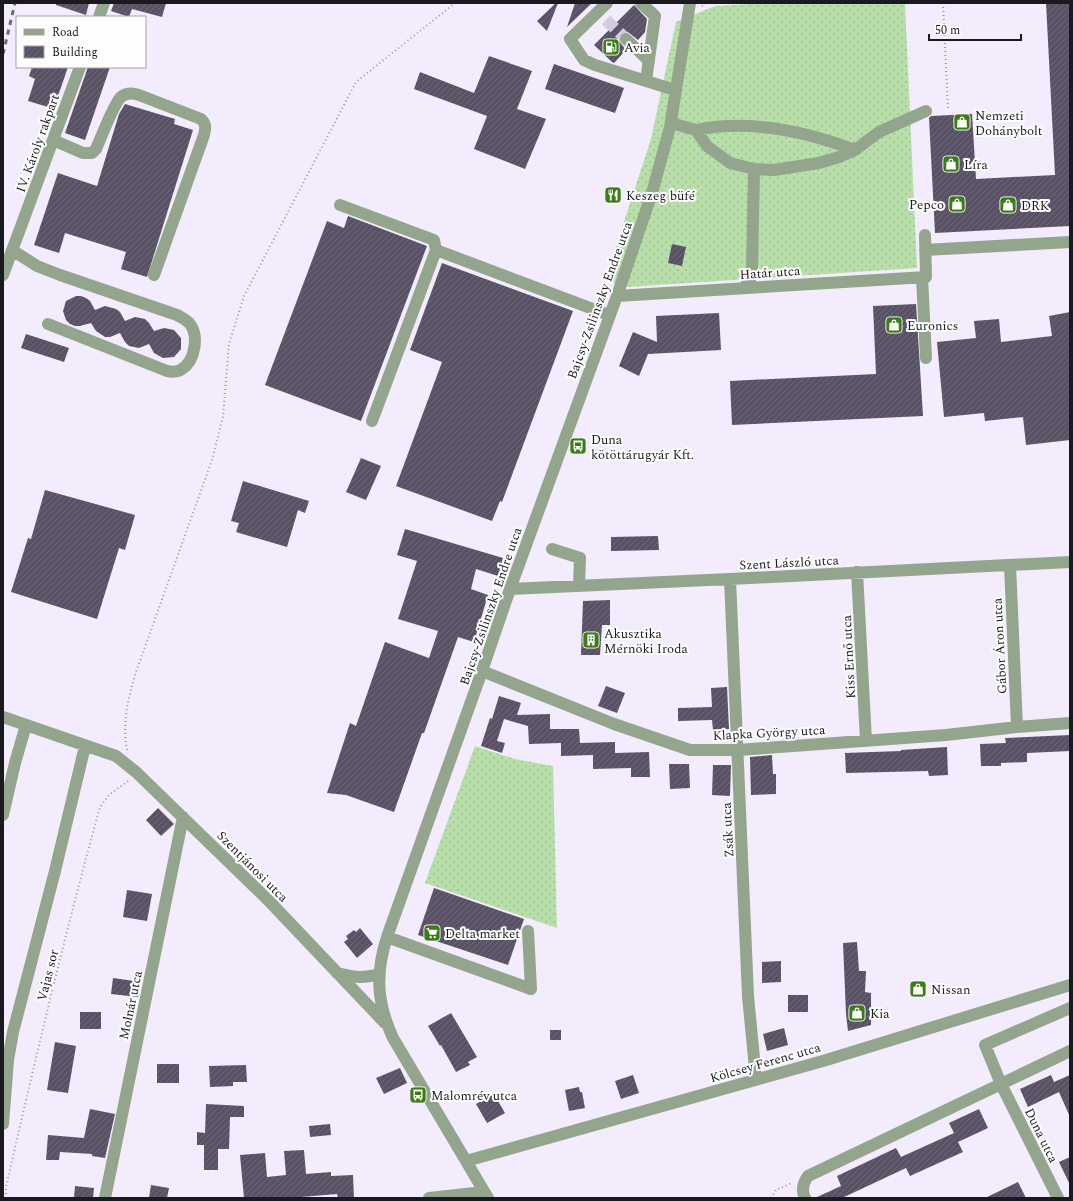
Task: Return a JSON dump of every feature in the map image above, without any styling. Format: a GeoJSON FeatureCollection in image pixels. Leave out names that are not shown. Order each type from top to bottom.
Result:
{"type":"FeatureCollection","features":[{"type":"Feature","properties":{"kind":"street"},"geometry":{"type":"LineString","coordinates":[[99,16],[104,3]]}},
{"type":"Feature","properties":{"kind":"street"},"geometry":{"type":"LineString","coordinates":[[641,3],[655,16],[646,81]]}},
{"type":"Feature","properties":{"kind":"street","name":"Bajcsy-Zsilinszky Endre utca"},"geometry":{"type":"LineString","coordinates":[[486,1195],[393,1038],[387,1025],[379,988],[381,959],[387,938],[510,589],[652,193],[671,123],[690,3]]}},
{"type":"Feature","properties":{"kind":"street"},"geometry":{"type":"LineString","coordinates":[[604,11],[570,39],[584,60],[595,65],[676,90]]}},
{"type":"Feature","properties":{"kind":"street"},"geometry":{"type":"LineString","coordinates":[[626,39],[649,61]]}},
{"type":"Feature","properties":{"kind":"street","name":"IV. Károly rakpart"},"geometry":{"type":"LineString","coordinates":[[3,275],[80,68]]}},
{"type":"Feature","properties":{"kind":"street"},"geometry":{"type":"LineString","coordinates":[[53,140],[84,153],[92,152],[96,149],[116,104],[121,97],[132,93],[200,119],[205,123],[206,128],[204,135],[154,275]]}},
{"type":"Feature","properties":{"kind":"street"},"geometry":{"type":"LineString","coordinates":[[696,130],[707,146],[730,163],[754,169],[774,170],[799,167],[826,161],[855,150],[879,132],[926,111]]}},
{"type":"Feature","properties":{"kind":"street"},"geometry":{"type":"LineString","coordinates":[[671,123],[696,130],[732,126],[769,128],[819,138],[855,150]]}},
{"type":"Feature","properties":{"kind":"street"},"geometry":{"type":"LineString","coordinates":[[744,288],[750,279],[752,269],[754,169]]}},
{"type":"Feature","properties":{"kind":"street"},"geometry":{"type":"LineString","coordinates":[[340,205],[434,240],[436,250],[372,421]]}},
{"type":"Feature","properties":{"kind":"street"},"geometry":{"type":"LineString","coordinates":[[925,235],[924,277],[926,358]]}},
{"type":"Feature","properties":{"kind":"street"},"geometry":{"type":"LineString","coordinates":[[925,250],[1070,242]]}},
{"type":"Feature","properties":{"kind":"street"},"geometry":{"type":"LineString","coordinates":[[12,250],[37,266],[177,315],[191,325],[195,340],[190,361],[183,369],[172,372],[48,324]]}},
{"type":"Feature","properties":{"kind":"street"},"geometry":{"type":"LineString","coordinates":[[436,250],[609,315]]}},
{"type":"Feature","properties":{"kind":"street","name":"Határ utca"},"geometry":{"type":"LineString","coordinates":[[616,296],[924,277]]}},
{"type":"Feature","properties":{"kind":"street"},"geometry":{"type":"LineString","coordinates":[[552,549],[580,558],[579,586]]}},
{"type":"Feature","properties":{"kind":"street","name":"Szent László utca"},"geometry":{"type":"LineString","coordinates":[[510,589],[1070,562]]}},
{"type":"Feature","properties":{"kind":"street","name":"Gábor Áron utca"},"geometry":{"type":"LineString","coordinates":[[1010,565],[1017,727]]}},
{"type":"Feature","properties":{"kind":"street","name":"Kiss Ernő utca"},"geometry":{"type":"LineString","coordinates":[[857,572],[866,740]]}},
{"type":"Feature","properties":{"kind":"street","name":"Zsák utca"},"geometry":{"type":"LineString","coordinates":[[730,579],[748,996],[756,1080]]}},
{"type":"Feature","properties":{"kind":"street","name":"Klapka György utca"},"geometry":{"type":"LineString","coordinates":[[482,671],[614,724],[690,750],[738,750],[946,735],[1070,723]]}},
{"type":"Feature","properties":{"kind":"street"},"geometry":{"type":"LineString","coordinates":[[3,717],[85,746],[55,871],[13,1032],[8,1060],[3,1124]]}},
{"type":"Feature","properties":{"kind":"street"},"geometry":{"type":"LineString","coordinates":[[3,815],[15,763],[26,725]]}},
{"type":"Feature","properties":{"kind":"street","name":"Szentjánosi utca"},"geometry":{"type":"LineString","coordinates":[[85,746],[116,756],[137,773],[269,901],[387,1025]]}},
{"type":"Feature","properties":{"kind":"street","name":"Molnár utca"},"geometry":{"type":"LineString","coordinates":[[105,1198],[183,817]]}},
{"type":"Feature","properties":{"kind":"street"},"geometry":{"type":"LineString","coordinates":[[387,938],[531,990],[528,932]]}},
{"type":"Feature","properties":{"kind":"street"},"geometry":{"type":"LineString","coordinates":[[337,973],[356,978],[367,978],[379,974]]}},
{"type":"Feature","properties":{"kind":"street","name":"Kölcsey Ferenc utca"},"geometry":{"type":"LineString","coordinates":[[466,1161],[823,1061],[1070,985]]}},
{"type":"Feature","properties":{"kind":"street"},"geometry":{"type":"LineString","coordinates":[[1001,1084],[985,1045],[1070,1008]]}},
{"type":"Feature","properties":{"kind":"street"},"geometry":{"type":"LineString","coordinates":[[805,1198],[802,1189],[808,1176],[1070,1052]]}},
{"type":"Feature","properties":{"kind":"street","name":"Duna utca"},"geometry":{"type":"LineString","coordinates":[[1001,1084],[1058,1198]]}},
{"type":"Feature","properties":{"kind":"street"},"geometry":{"type":"LineString","coordinates":[[429,1198],[486,1195]]}},
{"type":"Feature","properties":{"kind":"path"},"geometry":{"type":"LineString","coordinates":[[128,751],[124,735],[127,705],[136,672],[216,446],[223,417],[228,344],[244,296],[356,82],[456,3]]}},
{"type":"Feature","properties":{"kind":"path"},"geometry":{"type":"LineString","coordinates":[[943,3],[948,110]]}},
{"type":"Feature","properties":{"kind":"path","name":"Vajas sor"},"geometry":{"type":"LineString","coordinates":[[6,1198],[6,1187],[42,1033],[100,807],[109,795],[137,773]]}},
{"type":"Feature","properties":{"kind":"path"},"geometry":{"type":"LineString","coordinates":[[771,1198],[776,1190],[808,1176]]}},
{"type":"Feature","properties":{"kind":"green space"},"geometry":{"type":"Polygon","coordinates":[[[767,3],[905,3],[917,268],[627,287],[605,280],[651,139],[676,22],[715,6],[767,3]]]}},
{"type":"Feature","properties":{"kind":"green space"},"geometry":{"type":"Polygon","coordinates":[[[475,746],[515,759],[553,766],[557,928],[425,883],[475,746]]]}},
{"type":"Feature","properties":{"kind":"building"},"geometry":{"type":"Polygon","coordinates":[[[56,3],[89,3],[86,15],[56,5],[56,3]]]}},
{"type":"Feature","properties":{"kind":"building"},"geometry":{"type":"Polygon","coordinates":[[[114,3],[166,3],[162,17],[132,9],[129,16],[111,11],[114,3]]]}},
{"type":"Feature","properties":{"kind":"building"},"geometry":{"type":"Polygon","coordinates":[[[556,3],[558,3],[547,31],[537,21],[556,3]]]}},
{"type":"Feature","properties":{"kind":"building"},"geometry":{"type":"Polygon","coordinates":[[[575,3],[592,3],[567,27],[575,3]]]}},
{"type":"Feature","properties":{"kind":"building"},"geometry":{"type":"Polygon","coordinates":[[[1046,3],[1070,3],[1070,226],[935,233],[929,118],[931,116],[972,114],[976,179],[1055,175],[1046,3]]]}},
{"type":"Feature","properties":{"kind":"building"},"geometry":{"type":"Polygon","coordinates":[[[634,5],[647,19],[645,32],[638,40],[628,32],[621,34],[619,41],[626,50],[614,63],[594,45],[634,5]]]}},
{"type":"Feature","properties":{"kind":"building"},"geometry":{"type":"Polygon","coordinates":[[[489,56],[532,71],[517,109],[546,119],[525,169],[474,149],[487,116],[414,89],[420,72],[474,93],[489,56]]]}},
{"type":"Feature","properties":{"kind":"building"},"geometry":{"type":"Polygon","coordinates":[[[554,64],[624,88],[615,113],[545,89],[554,64]]]}},
{"type":"Feature","properties":{"kind":"building"},"geometry":{"type":"Polygon","coordinates":[[[32,68],[68,68],[58,96],[52,94],[48,107],[28,101],[35,79],[29,76],[32,68]]]}},
{"type":"Feature","properties":{"kind":"building"},"geometry":{"type":"Polygon","coordinates":[[[88,68],[110,68],[85,140],[65,133],[88,68]]]}},
{"type":"Feature","properties":{"kind":"building"},"geometry":{"type":"Polygon","coordinates":[[[125,104],[175,119],[174,124],[193,130],[147,277],[121,269],[126,252],[65,233],[59,253],[34,245],[58,173],[97,186],[119,114],[125,104]]]}},
{"type":"Feature","properties":{"kind":"building"},"geometry":{"type":"Polygon","coordinates":[[[348,216],[427,246],[361,421],[265,385],[327,221],[344,228],[348,216]]]}},
{"type":"Feature","properties":{"kind":"building"},"geometry":{"type":"Polygon","coordinates":[[[672,244],[686,247],[682,266],[668,263],[672,244]]]}},
{"type":"Feature","properties":{"kind":"building"},"geometry":{"type":"Polygon","coordinates":[[[442,263],[573,311],[502,502],[500,501],[492,521],[396,486],[442,362],[410,350],[442,263]]]}},
{"type":"Feature","properties":{"kind":"building"},"geometry":{"type":"Polygon","coordinates":[[[76,296],[86,298],[90,301],[95,310],[105,306],[116,309],[120,312],[125,321],[135,317],[145,319],[154,331],[164,328],[174,330],[181,338],[181,349],[174,357],[163,358],[154,353],[149,344],[139,348],[129,346],[120,333],[110,337],[105,337],[96,331],[91,323],[80,326],[70,324],[66,320],[63,311],[66,301],[76,296]]]}},
{"type":"Feature","properties":{"kind":"building"},"geometry":{"type":"Polygon","coordinates":[[[916,304],[923,416],[732,425],[730,381],[876,374],[873,306],[916,304]]]}},
{"type":"Feature","properties":{"kind":"building"},"geometry":{"type":"Polygon","coordinates":[[[1070,312],[1070,440],[1026,445],[1023,417],[985,421],[984,413],[944,417],[937,342],[976,338],[974,321],[999,319],[1001,342],[1052,336],[1049,316],[1070,312]]]}},
{"type":"Feature","properties":{"kind":"building"},"geometry":{"type":"Polygon","coordinates":[[[719,313],[721,350],[648,354],[639,376],[619,366],[633,332],[657,342],[656,316],[719,313]]]}},
{"type":"Feature","properties":{"kind":"building"},"geometry":{"type":"Polygon","coordinates":[[[26,334],[69,348],[64,362],[21,348],[26,334]]]}},
{"type":"Feature","properties":{"kind":"building"},"geometry":{"type":"Polygon","coordinates":[[[361,458],[381,466],[366,500],[346,492],[361,458]]]}},
{"type":"Feature","properties":{"kind":"building"},"geometry":{"type":"Polygon","coordinates":[[[243,481],[309,501],[305,513],[298,510],[287,547],[236,532],[239,523],[231,521],[243,481]]]}},
{"type":"Feature","properties":{"kind":"building"},"geometry":{"type":"Polygon","coordinates":[[[45,490],[135,515],[125,550],[119,548],[97,619],[11,592],[28,538],[31,539],[45,490]]]}},
{"type":"Feature","properties":{"kind":"building"},"geometry":{"type":"Polygon","coordinates":[[[405,529],[503,558],[498,576],[476,569],[471,589],[488,595],[474,642],[458,637],[394,812],[346,795],[327,793],[350,723],[356,726],[385,642],[429,658],[438,631],[398,619],[417,561],[397,555],[405,529]]]}},
{"type":"Feature","properties":{"kind":"building"},"geometry":{"type":"Polygon","coordinates":[[[658,536],[659,550],[611,551],[611,537],[658,536]]]}},
{"type":"Feature","properties":{"kind":"building","name":"Akusztika Mérnöki Iroda"},"geometry":{"type":"Polygon","coordinates":[[[610,600],[610,625],[602,625],[600,655],[581,655],[583,601],[610,600]]]}},
{"type":"Feature","properties":{"kind":"building"},"geometry":{"type":"Polygon","coordinates":[[[606,686],[625,693],[617,713],[598,706],[606,686]]]}},
{"type":"Feature","properties":{"kind":"building"},"geometry":{"type":"Polygon","coordinates":[[[727,687],[729,729],[713,730],[712,720],[678,721],[678,708],[712,707],[711,688],[727,687]]]}},
{"type":"Feature","properties":{"kind":"building"},"geometry":{"type":"Polygon","coordinates":[[[499,696],[521,703],[517,715],[550,714],[550,729],[579,729],[580,743],[615,742],[615,753],[649,752],[650,777],[631,777],[631,768],[593,769],[593,755],[561,756],[561,743],[529,744],[528,726],[504,719],[497,741],[505,743],[502,753],[481,746],[490,718],[492,719],[499,696]]]}},
{"type":"Feature","properties":{"kind":"building"},"geometry":{"type":"Polygon","coordinates":[[[1070,735],[1070,751],[1027,753],[1027,762],[1001,763],[1001,766],[981,766],[980,744],[1006,743],[1005,738],[1070,735]]]}},
{"type":"Feature","properties":{"kind":"building"},"geometry":{"type":"Polygon","coordinates":[[[947,747],[948,775],[929,776],[928,771],[846,773],[845,753],[901,751],[947,747]]]}},
{"type":"Feature","properties":{"kind":"building"},"geometry":{"type":"Polygon","coordinates":[[[772,755],[773,774],[776,774],[776,794],[751,795],[750,757],[772,755]]]}},
{"type":"Feature","properties":{"kind":"building"},"geometry":{"type":"Polygon","coordinates":[[[669,764],[689,764],[690,788],[670,789],[669,764]]]}},
{"type":"Feature","properties":{"kind":"building"},"geometry":{"type":"Polygon","coordinates":[[[713,765],[731,765],[730,796],[712,795],[713,765]]]}},
{"type":"Feature","properties":{"kind":"building"},"geometry":{"type":"Polygon","coordinates":[[[158,808],[174,824],[161,836],[146,820],[158,808]]]}},
{"type":"Feature","properties":{"kind":"building"},"geometry":{"type":"Polygon","coordinates":[[[434,888],[524,919],[508,965],[418,935],[434,888]]]}},
{"type":"Feature","properties":{"kind":"building"},"geometry":{"type":"Polygon","coordinates":[[[127,890],[152,894],[147,921],[123,917],[127,890]]]}},
{"type":"Feature","properties":{"kind":"building"},"geometry":{"type":"Polygon","coordinates":[[[360,928],[373,944],[357,958],[344,942],[348,939],[346,936],[354,930],[356,932],[360,928]]]}},
{"type":"Feature","properties":{"kind":"building"},"geometry":{"type":"Polygon","coordinates":[[[857,942],[859,971],[866,971],[865,992],[871,993],[871,1025],[848,1031],[843,943],[857,942]]]}},
{"type":"Feature","properties":{"kind":"building"},"geometry":{"type":"Polygon","coordinates":[[[781,961],[781,982],[762,983],[762,962],[781,961]]]}},
{"type":"Feature","properties":{"kind":"building"},"geometry":{"type":"Polygon","coordinates":[[[113,978],[141,982],[138,997],[111,994],[113,978]]]}},
{"type":"Feature","properties":{"kind":"building"},"geometry":{"type":"Polygon","coordinates":[[[788,995],[808,995],[808,1012],[788,1012],[788,995]]]}},
{"type":"Feature","properties":{"kind":"building"},"geometry":{"type":"Polygon","coordinates":[[[80,1012],[101,1012],[101,1029],[80,1029],[80,1012]]]}},
{"type":"Feature","properties":{"kind":"building"},"geometry":{"type":"Polygon","coordinates":[[[451,1013],[477,1057],[468,1062],[470,1065],[456,1072],[441,1045],[440,1046],[428,1026],[451,1013]]]}},
{"type":"Feature","properties":{"kind":"building"},"geometry":{"type":"Polygon","coordinates":[[[784,1028],[788,1045],[767,1051],[763,1034],[784,1028]]]}},
{"type":"Feature","properties":{"kind":"building"},"geometry":{"type":"Polygon","coordinates":[[[550,1030],[561,1030],[561,1040],[550,1040],[550,1030]]]}},
{"type":"Feature","properties":{"kind":"building"},"geometry":{"type":"Polygon","coordinates":[[[55,1042],[76,1046],[68,1093],[47,1090],[55,1042]]]}},
{"type":"Feature","properties":{"kind":"building"},"geometry":{"type":"Polygon","coordinates":[[[157,1064],[179,1064],[179,1083],[157,1083],[157,1064]]]}},
{"type":"Feature","properties":{"kind":"building"},"geometry":{"type":"Polygon","coordinates":[[[246,1065],[247,1082],[233,1082],[233,1086],[210,1087],[209,1066],[246,1065]]]}},
{"type":"Feature","properties":{"kind":"building"},"geometry":{"type":"Polygon","coordinates":[[[400,1068],[407,1083],[384,1094],[376,1078],[400,1068]]]}},
{"type":"Feature","properties":{"kind":"building"},"geometry":{"type":"Polygon","coordinates":[[[633,1075],[639,1093],[621,1099],[615,1081],[633,1075]]]}},
{"type":"Feature","properties":{"kind":"building"},"geometry":{"type":"Polygon","coordinates":[[[1051,1075],[1054,1082],[1070,1075],[1070,1117],[1059,1092],[1028,1107],[1020,1089],[1051,1075]]]}},
{"type":"Feature","properties":{"kind":"building"},"geometry":{"type":"Polygon","coordinates":[[[579,1087],[580,1092],[582,1092],[585,1108],[569,1111],[565,1090],[579,1087]]]}},
{"type":"Feature","properties":{"kind":"building"},"geometry":{"type":"Polygon","coordinates":[[[494,1094],[505,1113],[487,1123],[476,1104],[494,1094]]]}},
{"type":"Feature","properties":{"kind":"building"},"geometry":{"type":"Polygon","coordinates":[[[206,1104],[244,1106],[244,1117],[230,1117],[229,1149],[218,1149],[218,1170],[204,1170],[204,1145],[197,1145],[197,1132],[205,1133],[206,1104]]]}},
{"type":"Feature","properties":{"kind":"building"},"geometry":{"type":"Polygon","coordinates":[[[90,1109],[115,1114],[105,1158],[92,1156],[92,1154],[60,1152],[59,1160],[46,1160],[48,1135],[84,1138],[90,1109]]]}},
{"type":"Feature","properties":{"kind":"building"},"geometry":{"type":"Polygon","coordinates":[[[979,1109],[988,1128],[958,1142],[963,1152],[910,1176],[906,1168],[842,1198],[815,1198],[841,1186],[837,1176],[896,1148],[901,1157],[954,1133],[949,1123],[979,1109]]]}},
{"type":"Feature","properties":{"kind":"building"},"geometry":{"type":"Polygon","coordinates":[[[330,1124],[331,1135],[310,1137],[309,1126],[330,1124]]]}},
{"type":"Feature","properties":{"kind":"building"},"geometry":{"type":"Polygon","coordinates":[[[304,1150],[306,1174],[331,1172],[331,1176],[353,1175],[354,1198],[338,1198],[337,1194],[289,1198],[244,1198],[240,1155],[265,1153],[267,1177],[286,1175],[284,1151],[304,1150]]]}},
{"type":"Feature","properties":{"kind":"building"},"geometry":{"type":"Polygon","coordinates":[[[1070,1157],[1070,1185],[1059,1162],[1070,1157]]]}},
{"type":"Feature","properties":{"kind":"building"},"geometry":{"type":"Polygon","coordinates":[[[1018,1182],[1026,1198],[985,1198],[1018,1182]]]}},
{"type":"Feature","properties":{"kind":"building"},"geometry":{"type":"Polygon","coordinates":[[[151,1185],[169,1188],[167,1198],[149,1198],[151,1185]]]}},
{"type":"Feature","properties":{"kind":"building"},"geometry":{"type":"Polygon","coordinates":[[[75,1186],[94,1188],[93,1198],[74,1198],[75,1186]]]}},
{"type":"Feature","properties":{"kind":"tunnel"},"geometry":{"type":"LineString","coordinates":[[606,20],[626,39]]}},
{"type":"Feature","properties":{"kind":"railway"},"geometry":{"type":"LineString","coordinates":[[3,54],[15,3]]}},
{"type":"Feature","properties":{"kind":"place","name":"Avia"},"geometry":{"type":"Point","coordinates":[611,47]}},
{"type":"Feature","properties":{"kind":"place","name":"Nemzeti Dohánybolt"},"geometry":{"type":"Point","coordinates":[962,122]}},
{"type":"Feature","properties":{"kind":"place","name":"Líra"},"geometry":{"type":"Point","coordinates":[951,164]}},
{"type":"Feature","properties":{"kind":"place","name":"Keszeg büfé"},"geometry":{"type":"Point","coordinates":[613,195]}},
{"type":"Feature","properties":{"kind":"place","name":"Pepco"},"geometry":{"type":"Point","coordinates":[957,204]}},
{"type":"Feature","properties":{"kind":"place","name":"DRK"},"geometry":{"type":"Point","coordinates":[1008,205]}},
{"type":"Feature","properties":{"kind":"place","name":"Euronics"},"geometry":{"type":"Point","coordinates":[894,325]}},
{"type":"Feature","properties":{"kind":"place","name":"Duna kötöttárugyár Kft."},"geometry":{"type":"Point","coordinates":[578,446]}},
{"type":"Feature","properties":{"kind":"place","name":"Akusztika Mérnöki Iroda"},"geometry":{"type":"Point","coordinates":[591,640]}},
{"type":"Feature","properties":{"kind":"place","name":"Delta market"},"geometry":{"type":"Point","coordinates":[432,933]}},
{"type":"Feature","properties":{"kind":"place","name":"Nissan"},"geometry":{"type":"Point","coordinates":[918,989]}},
{"type":"Feature","properties":{"kind":"place","name":"Kia"},"geometry":{"type":"Point","coordinates":[857,1013]}},
{"type":"Feature","properties":{"kind":"place","name":"Malomrév utca"},"geometry":{"type":"Point","coordinates":[418,1095]}}]}
